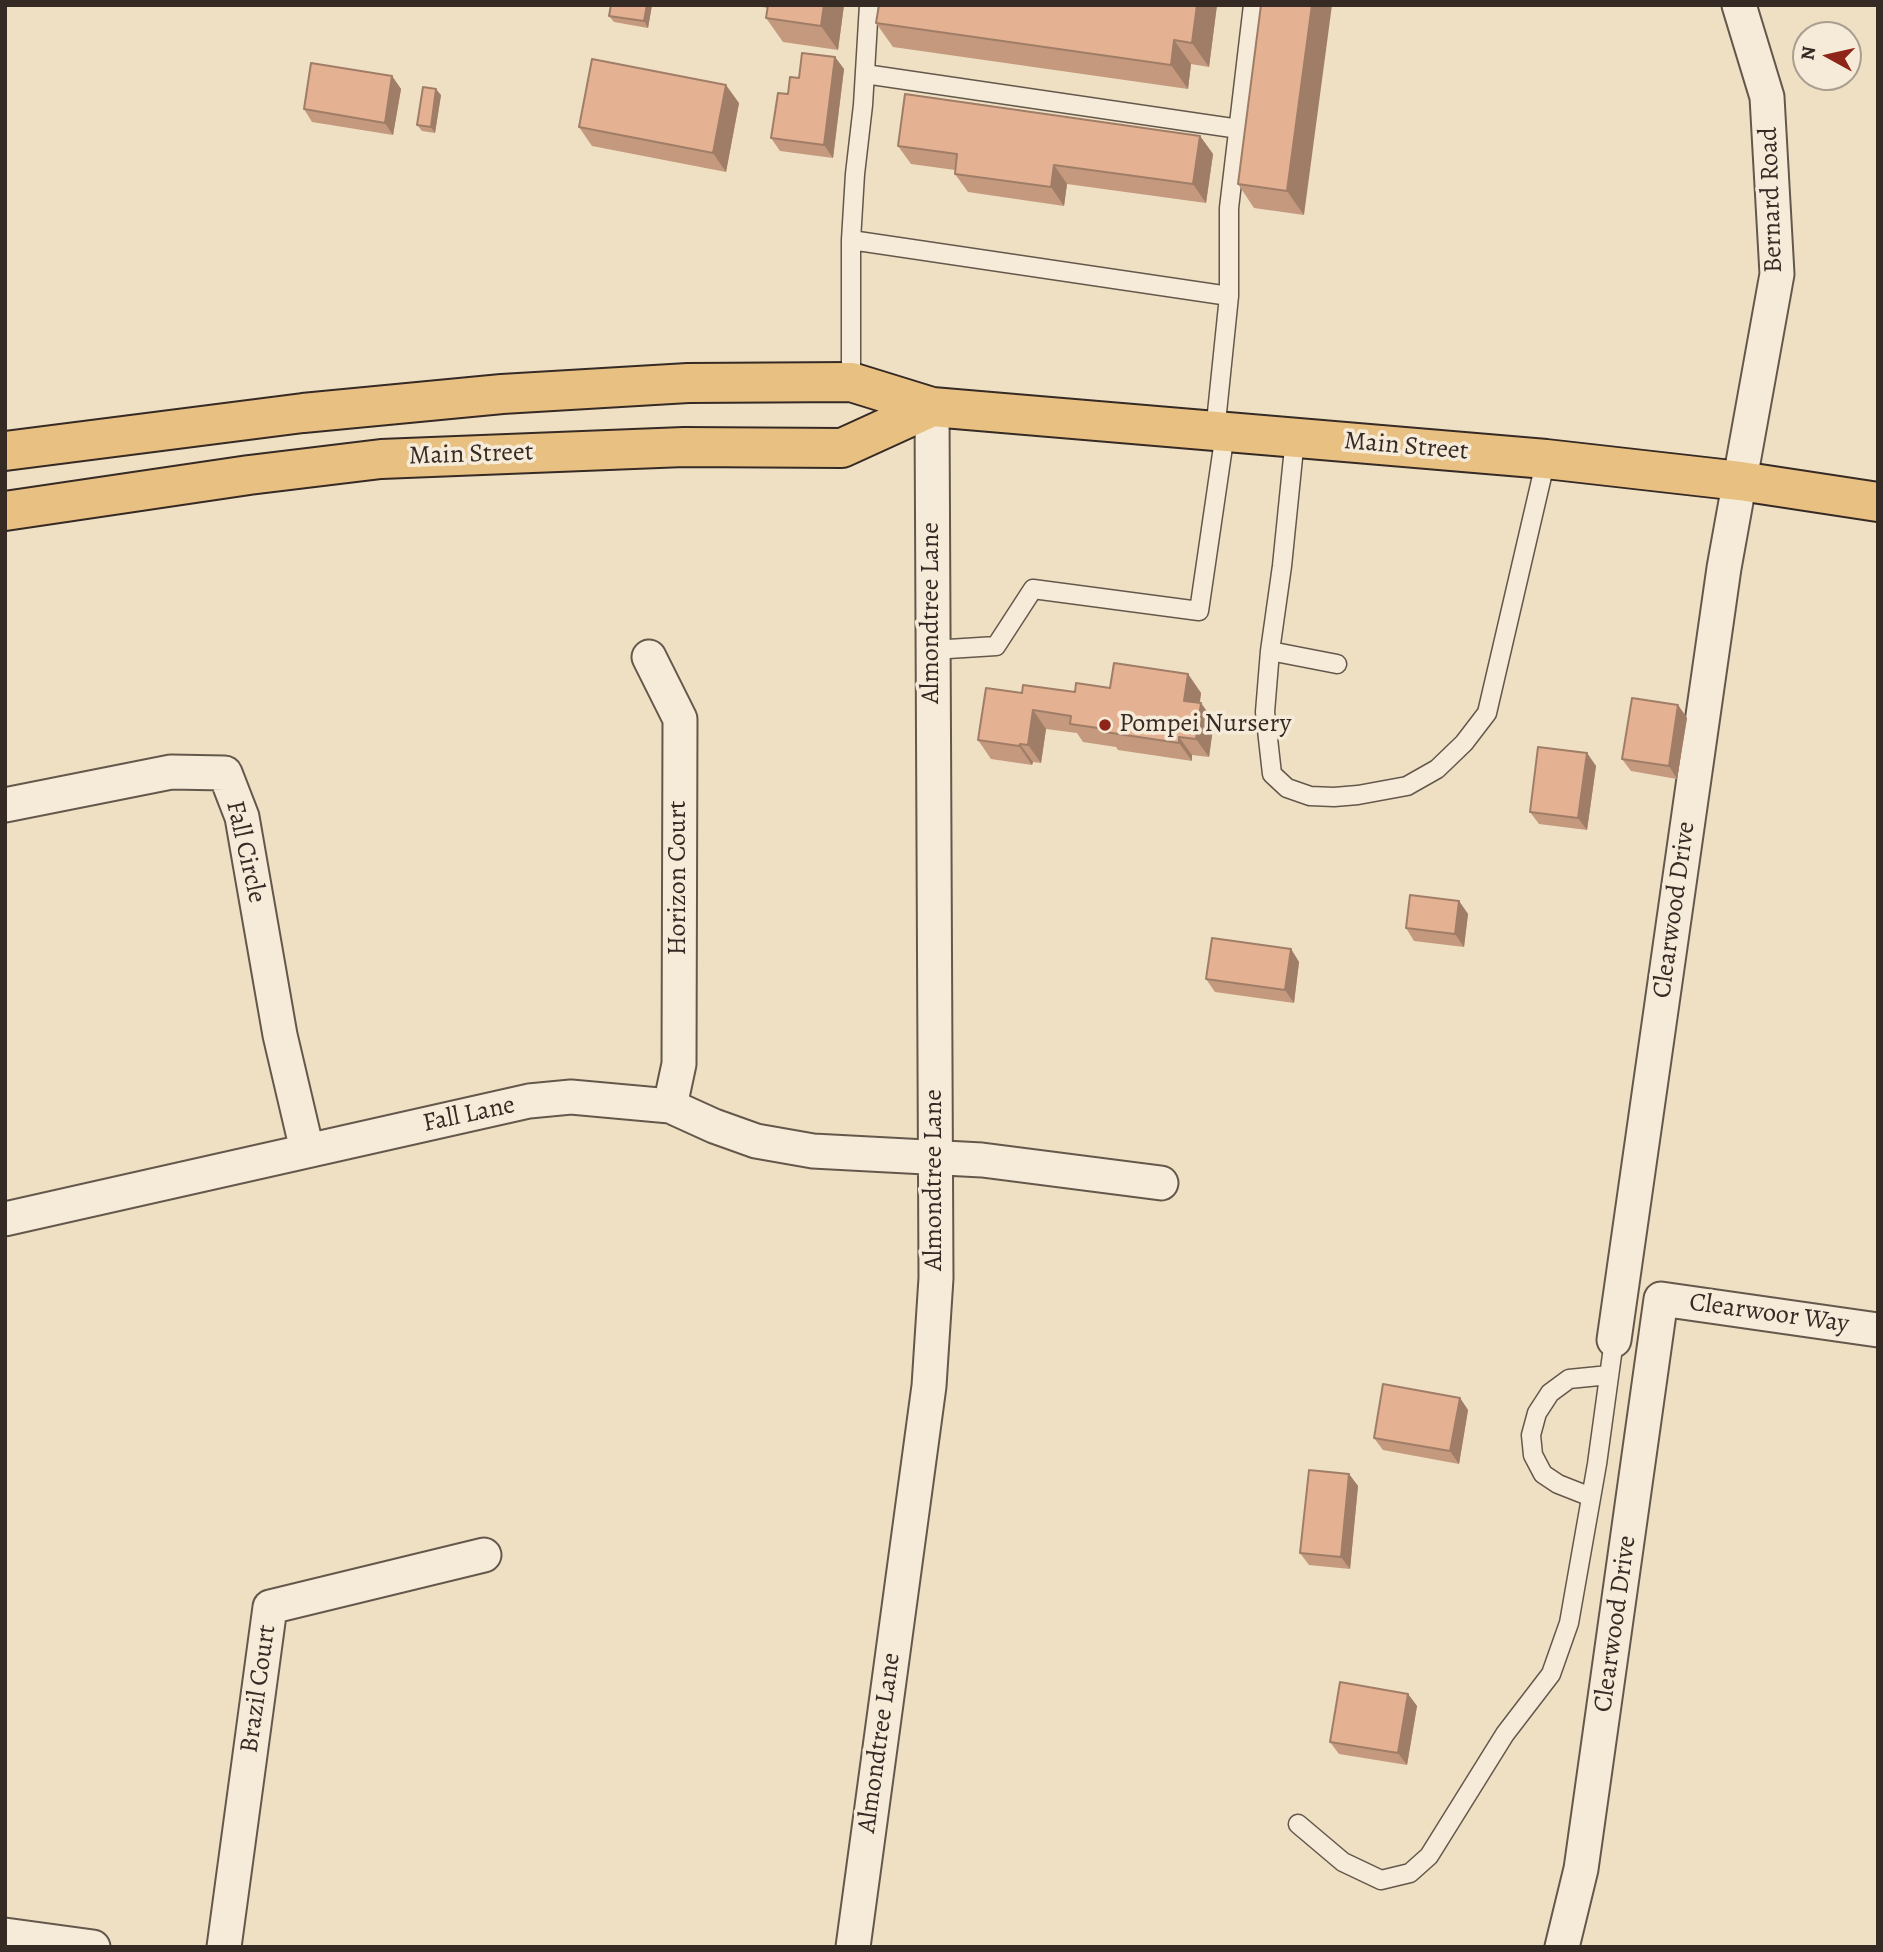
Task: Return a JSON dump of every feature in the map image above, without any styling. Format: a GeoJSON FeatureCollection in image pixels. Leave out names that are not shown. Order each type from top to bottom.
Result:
{"type":"FeatureCollection","features":[{"type":"Feature","properties":{"kind":"main road","name":"Main Street"},"geometry":{"type":"LineString","coordinates":[[5,451],[303,413],[502,394],[688,383],[851,382],[932,407],[1546,459],[1740,481],[1878,502]]}},
{"type":"Feature","properties":{"kind":"main road","name":"Main Street"},"geometry":{"type":"LineString","coordinates":[[5,511],[249,475],[381,459],[684,447],[842,447],[932,407]]}},
{"type":"Feature","properties":{"kind":"street","name":"Bernard Road"},"geometry":{"type":"LineString","coordinates":[[1739,5],[1767,97],[1777,274],[1740,481]]}},
{"type":"Feature","properties":{"kind":"street","name":"Almondtree Lane"},"geometry":{"type":"LineString","coordinates":[[853,1947],[929,1386],[936,1278],[932,407]]}},
{"type":"Feature","properties":{"kind":"street","name":"Clearwood Drive"},"geometry":{"type":"LineString","coordinates":[[1614,1340],[1724,568],[1740,481]]}},
{"type":"Feature","properties":{"kind":"street","name":"Horizon Court"},"geometry":{"type":"LineString","coordinates":[[649,657],[680,719],[679,1064],[670,1106]]}},
{"type":"Feature","properties":{"kind":"street","name":"Fall Circle"},"geometry":{"type":"LineString","coordinates":[[5,805],[171,772],[225,773],[242,817],[281,1035],[307,1150]]}},
{"type":"Feature","properties":{"kind":"street","name":"Fall Lane"},"geometry":{"type":"LineString","coordinates":[[5,1219],[529,1101],[570,1097],[670,1106],[756,1141],[813,1151],[982,1160],[1161,1183]]}},
{"type":"Feature","properties":{"kind":"street","name":"Clearwood Drive"},"geometry":{"type":"LineString","coordinates":[[1562,1947],[1581,1868],[1661,1299]]}},
{"type":"Feature","properties":{"kind":"street","name":"Clearwoor Way"},"geometry":{"type":"LineString","coordinates":[[1661,1299],[1878,1330]]}},
{"type":"Feature","properties":{"kind":"street","name":"Brazil Court"},"geometry":{"type":"LineString","coordinates":[[224,1947],[270,1607],[484,1555]]}},
{"type":"Feature","properties":{"kind":"street"},"geometry":{"type":"LineString","coordinates":[[5,1935],[93,1947]]}},
{"type":"Feature","properties":{"kind":"lane"},"geometry":{"type":"LineString","coordinates":[[851,382],[851,240],[869,5]]}},
{"type":"Feature","properties":{"kind":"lane"},"geometry":{"type":"LineString","coordinates":[[932,650],[996,646],[1033,589],[1199,611],[1220,432],[1228,296],[1229,208],[1253,5]]}},
{"type":"Feature","properties":{"kind":"lane"},"geometry":{"type":"LineString","coordinates":[[865,74],[1238,130]]}},
{"type":"Feature","properties":{"kind":"lane"},"geometry":{"type":"LineString","coordinates":[[851,240],[1228,296]]}},
{"type":"Feature","properties":{"kind":"lane"},"geometry":{"type":"LineString","coordinates":[[1295,439],[1265,712],[1272,774],[1287,788],[1310,796],[1334,797],[1406,786],[1437,769],[1464,743],[1488,713],[1546,459]]}},
{"type":"Feature","properties":{"kind":"lane"},"geometry":{"type":"LineString","coordinates":[[1270,650],[1337,663]]}},
{"type":"Feature","properties":{"kind":"lane"},"geometry":{"type":"LineString","coordinates":[[1298,1824],[1343,1862],[1381,1880],[1410,1874],[1429,1856],[1505,1734],[1551,1674],[1569,1623],[1614,1340]]}},
{"type":"Feature","properties":{"kind":"lane"},"geometry":{"type":"LineString","coordinates":[[1591,1497],[1558,1484],[1543,1474],[1534,1455],[1531,1435],[1537,1413],[1550,1393],[1569,1379],[1609,1375]]}},
{"type":"Feature","properties":{"kind":"building"},"geometry":{"type":"Polygon","coordinates":[[[611,5],[647,5],[644,21],[609,16],[611,5]]]}},
{"type":"Feature","properties":{"kind":"building"},"geometry":{"type":"Polygon","coordinates":[[[768,5],[824,5],[821,26],[766,18],[768,5]]]}},
{"type":"Feature","properties":{"kind":"building"},"geometry":{"type":"Polygon","coordinates":[[[879,5],[1197,5],[1192,43],[1174,40],[1171,65],[876,23],[879,5]]]}},
{"type":"Feature","properties":{"kind":"building"},"geometry":{"type":"Polygon","coordinates":[[[1261,5],[1312,5],[1287,191],[1238,184],[1261,5]]]}},
{"type":"Feature","properties":{"kind":"building"},"geometry":{"type":"Polygon","coordinates":[[[802,53],[835,57],[824,145],[771,138],[778,93],[788,94],[790,77],[799,78],[802,53]]]}},
{"type":"Feature","properties":{"kind":"building"},"geometry":{"type":"Polygon","coordinates":[[[592,59],[726,85],[713,153],[579,127],[592,59]]]}},
{"type":"Feature","properties":{"kind":"building"},"geometry":{"type":"Polygon","coordinates":[[[311,63],[392,76],[385,123],[304,109],[311,63]]]}},
{"type":"Feature","properties":{"kind":"building"},"geometry":{"type":"Polygon","coordinates":[[[423,87],[436,89],[431,127],[417,125],[423,87]]]}},
{"type":"Feature","properties":{"kind":"building"},"geometry":{"type":"Polygon","coordinates":[[[905,94],[1200,136],[1193,184],[1054,165],[1051,187],[955,174],[957,154],[898,146],[905,94]]]}},
{"type":"Feature","properties":{"kind":"building"},"geometry":{"type":"Polygon","coordinates":[[[1114,663],[1188,674],[1184,701],[1201,703],[1196,739],[1179,737],[1179,743],[1105,732],[1105,729],[1070,724],[1071,716],[1033,710],[1028,745],[978,740],[986,688],[1022,693],[1023,685],[1075,692],[1076,683],[1110,688],[1114,663]]]}},
{"type":"Feature","properties":{"kind":"building"},"geometry":{"type":"Polygon","coordinates":[[[1632,698],[1678,705],[1669,766],[1622,759],[1632,698]]]}},
{"type":"Feature","properties":{"kind":"building"},"geometry":{"type":"Polygon","coordinates":[[[1538,747],[1587,753],[1578,818],[1530,812],[1538,747]]]}},
{"type":"Feature","properties":{"kind":"building"},"geometry":{"type":"Polygon","coordinates":[[[1410,895],[1459,901],[1455,934],[1406,928],[1410,895]]]}},
{"type":"Feature","properties":{"kind":"building"},"geometry":{"type":"Polygon","coordinates":[[[1212,938],[1291,949],[1285,990],[1206,979],[1212,938]]]}},
{"type":"Feature","properties":{"kind":"building"},"geometry":{"type":"Polygon","coordinates":[[[1383,1384],[1460,1398],[1450,1451],[1374,1438],[1383,1384]]]}},
{"type":"Feature","properties":{"kind":"building"},"geometry":{"type":"Polygon","coordinates":[[[1309,1470],[1349,1474],[1341,1557],[1300,1553],[1309,1470]]]}},
{"type":"Feature","properties":{"kind":"building"},"geometry":{"type":"Polygon","coordinates":[[[1340,1682],[1408,1694],[1398,1753],[1330,1742],[1340,1682]]]}},
{"type":"Feature","properties":{"kind":"place","name":"Pompei Nursery"},"geometry":{"type":"Point","coordinates":[1105,725]}}]}
